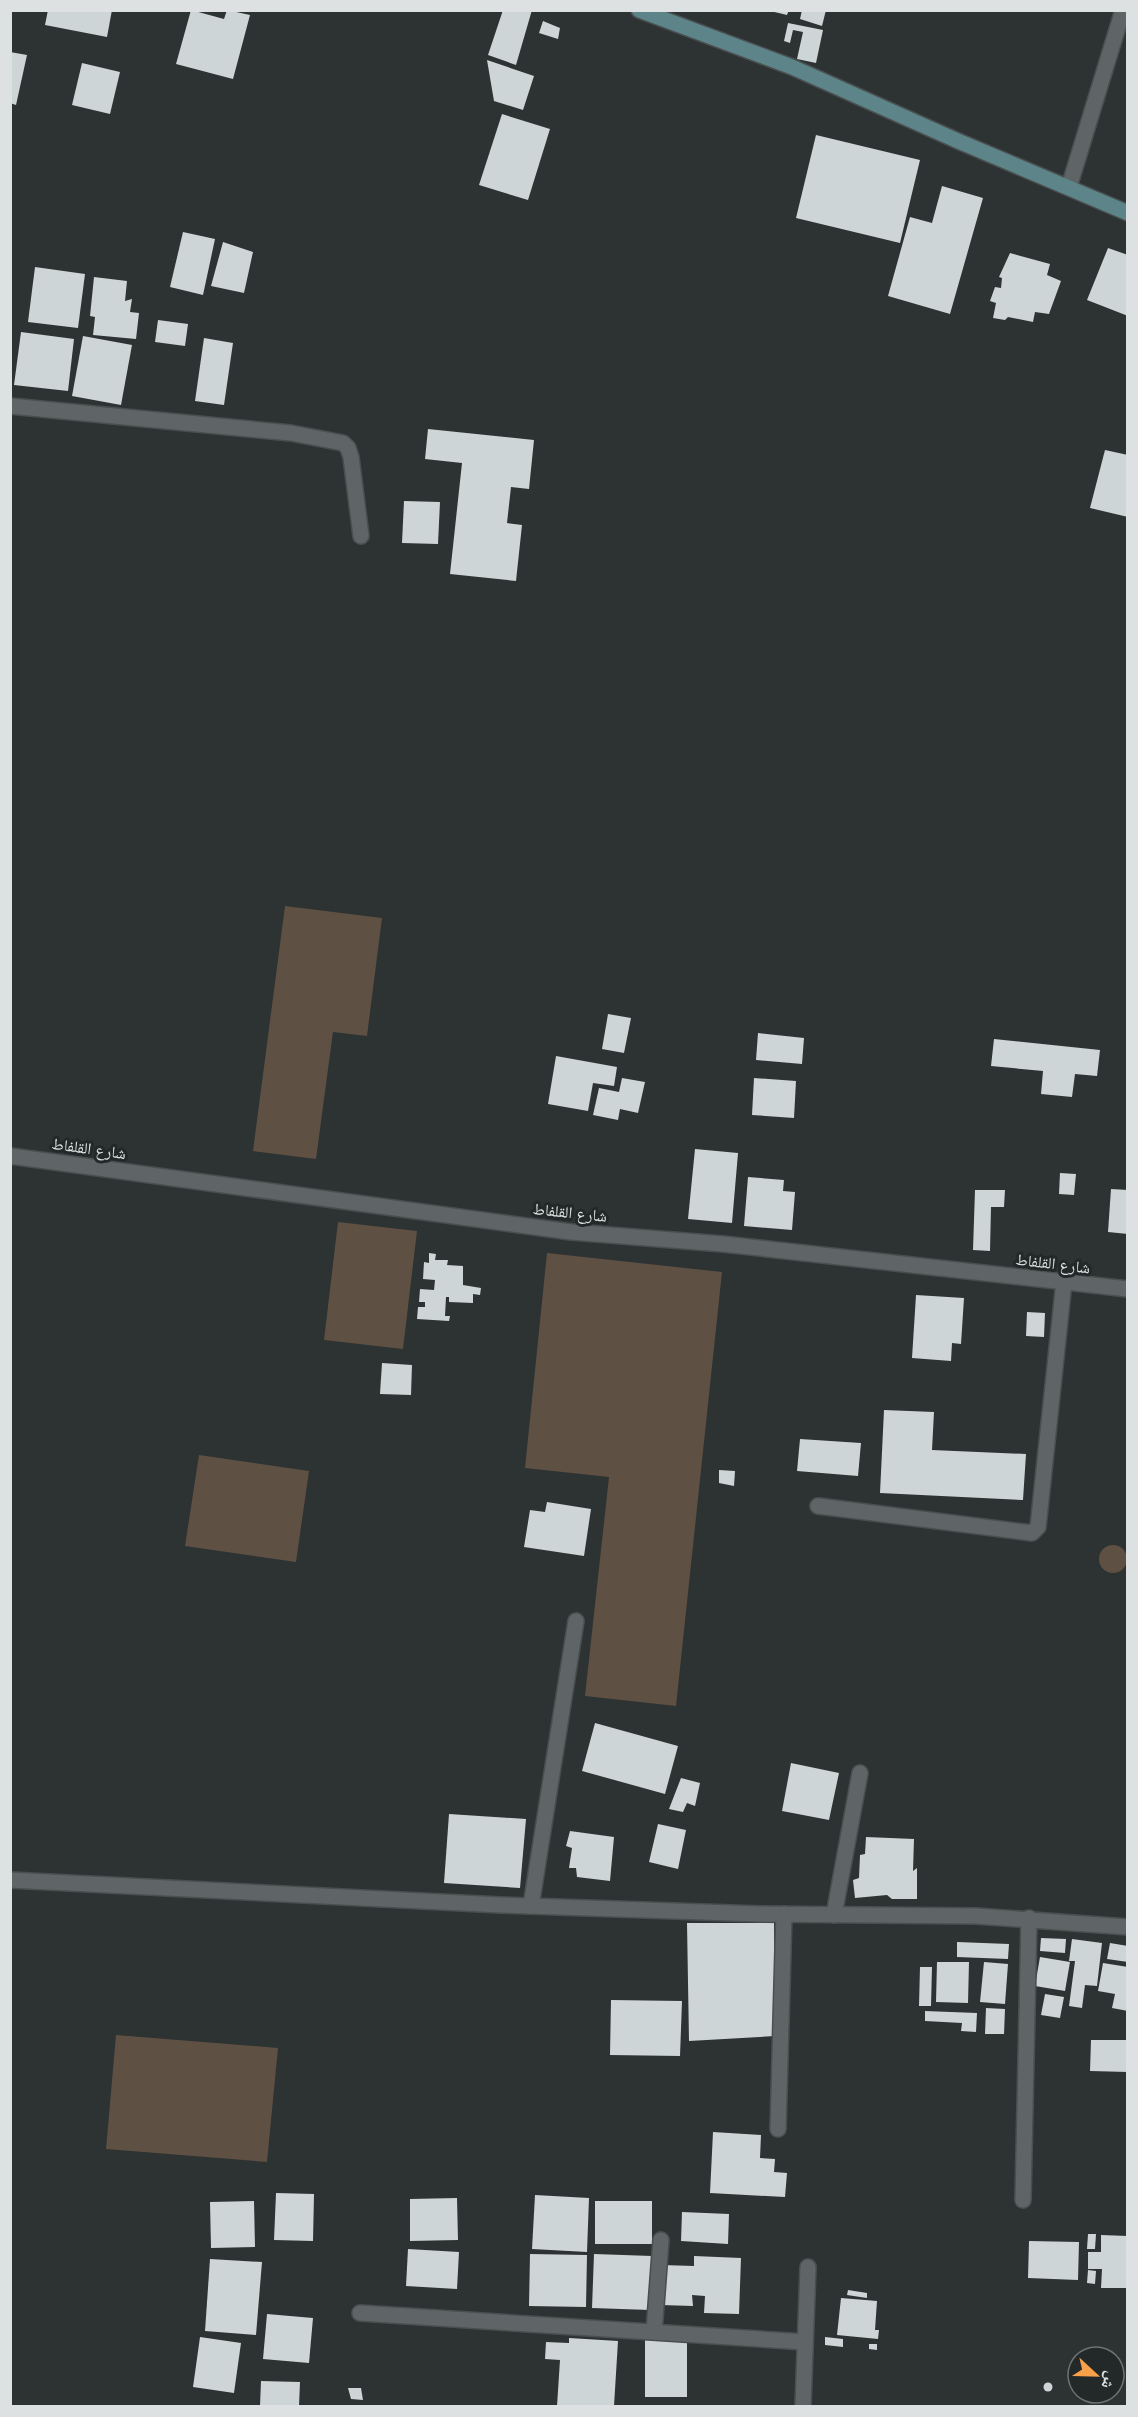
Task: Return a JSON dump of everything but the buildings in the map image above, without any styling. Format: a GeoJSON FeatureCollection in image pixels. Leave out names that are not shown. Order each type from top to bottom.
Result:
{"type":"FeatureCollection","features":[{"type":"Feature","properties":{"kind":"street"},"geometry":{"type":"LineString","coordinates":[[639,10],[663,14],[792,67],[1128,213]]}},
{"type":"Feature","properties":{"kind":"street"},"geometry":{"type":"LineString","coordinates":[[1068,187],[1123,10]]}},
{"type":"Feature","properties":{"kind":"street"},"geometry":{"type":"LineString","coordinates":[[10,406],[291,433],[343,443],[348,448],[351,457],[361,536]]}},
{"type":"Feature","properties":{"kind":"street","name":"شارع القلفاط"},"geometry":{"type":"LineString","coordinates":[[10,1156],[571,1232],[735,1245],[1128,1289]]}},
{"type":"Feature","properties":{"kind":"street"},"geometry":{"type":"LineString","coordinates":[[818,1506],[1032,1533],[1038,1527],[1064,1282]]}},
{"type":"Feature","properties":{"kind":"street"},"geometry":{"type":"LineString","coordinates":[[531,1906],[576,1621]]}},
{"type":"Feature","properties":{"kind":"street"},"geometry":{"type":"LineString","coordinates":[[834,1915],[860,1773]]}},
{"type":"Feature","properties":{"kind":"street"},"geometry":{"type":"LineString","coordinates":[[10,1880],[531,1906],[784,1914],[1029,1918],[1128,1927]]}},
{"type":"Feature","properties":{"kind":"street"},"geometry":{"type":"LineString","coordinates":[[778,2129],[784,1914]]}},
{"type":"Feature","properties":{"kind":"street"},"geometry":{"type":"LineString","coordinates":[[1023,2200],[1029,1918]]}},
{"type":"Feature","properties":{"kind":"street"},"geometry":{"type":"LineString","coordinates":[[654,2332],[661,2240]]}},
{"type":"Feature","properties":{"kind":"street"},"geometry":{"type":"LineString","coordinates":[[803,2406],[808,2267]]}},
{"type":"Feature","properties":{"kind":"street"},"geometry":{"type":"LineString","coordinates":[[360,2313],[805,2342]]}},
{"type":"Feature","properties":{"kind":"shaded area"},"geometry":{"type":"Polygon","coordinates":[[[285,906],[382,918],[367,1036],[333,1032],[316,1159],[253,1151],[285,906]]]}},
{"type":"Feature","properties":{"kind":"shaded area"},"geometry":{"type":"Polygon","coordinates":[[[338,1222],[417,1231],[403,1349],[324,1340],[338,1222]]]}},
{"type":"Feature","properties":{"kind":"shaded area"},"geometry":{"type":"Polygon","coordinates":[[[547,1253],[722,1272],[676,1706],[585,1696],[609,1477],[525,1468],[547,1253]]]}},
{"type":"Feature","properties":{"kind":"shaded area"},"geometry":{"type":"Polygon","coordinates":[[[199,1455],[309,1471],[296,1562],[185,1546],[199,1455]]]}},
{"type":"Feature","properties":{"kind":"shaded area"},"geometry":{"type":"Polygon","coordinates":[[[1113,1545],[1123,1549],[1127,1559],[1123,1569],[1113,1573],[1103,1569],[1099,1559],[1103,1549],[1113,1545]]]}},
{"type":"Feature","properties":{"kind":"shaded area"},"geometry":{"type":"Polygon","coordinates":[[[116,2035],[278,2048],[267,2162],[106,2149],[116,2035]]]}}]}
